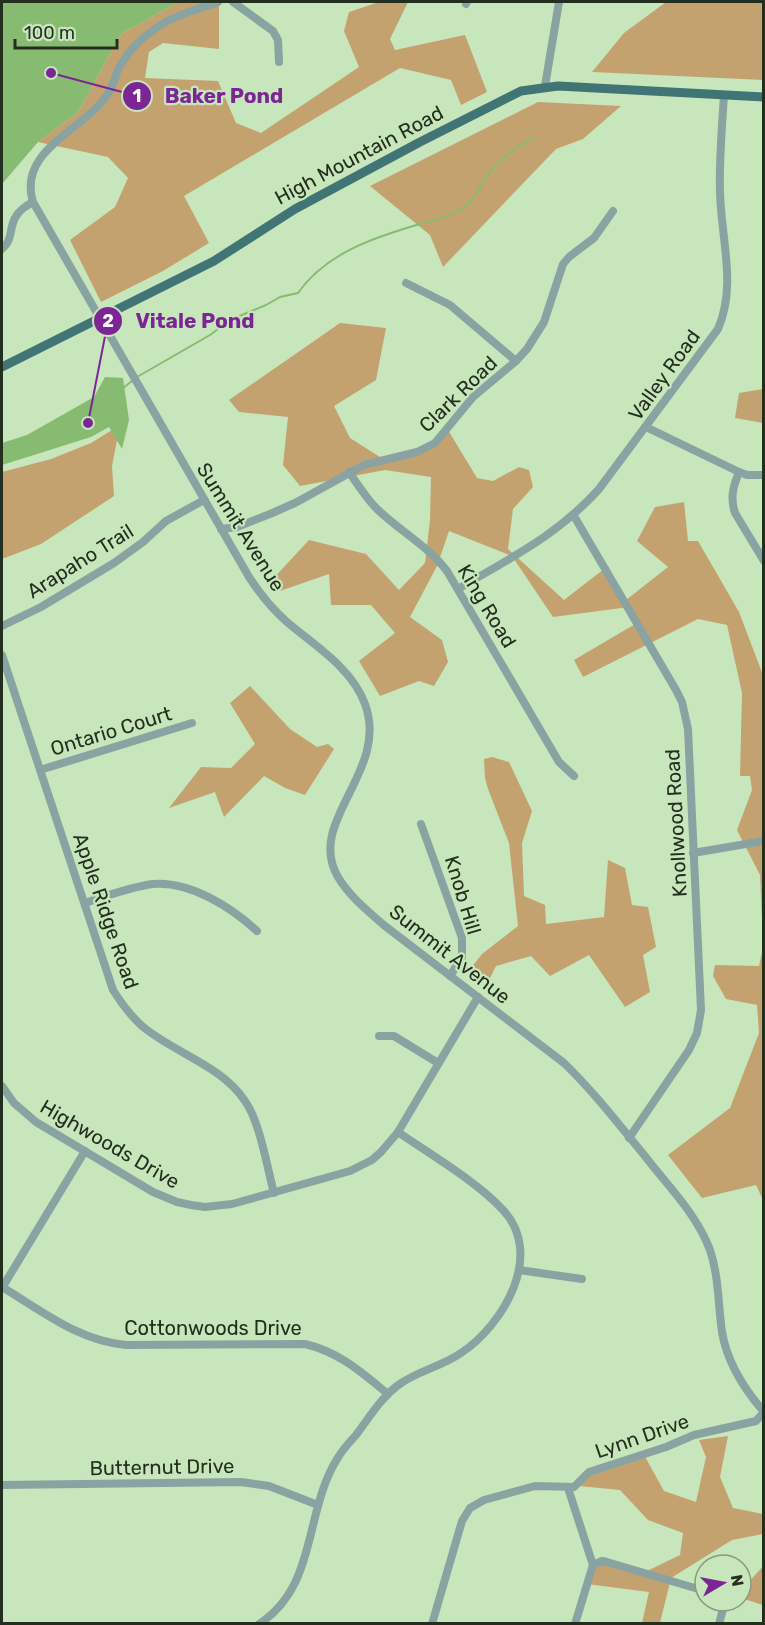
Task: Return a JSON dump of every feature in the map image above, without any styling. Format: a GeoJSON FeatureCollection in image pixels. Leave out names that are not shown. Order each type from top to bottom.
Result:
{"type":"FeatureCollection","features":[{"type":"Feature","properties":{"kind":"main road","name":"High Mountain Road"},"geometry":{"type":"LineString","coordinates":[[2,367],[214,261],[295,210],[420,142],[521,91],[545,86],[764,97]]}},
{"type":"Feature","properties":{"kind":"street","name":"Summit Avenue"},"geometry":{"type":"LineString","coordinates":[[218,2],[169,20],[135,46],[119,68],[107,95],[38,160],[31,176],[33,202],[249,577],[270,606],[345,673],[359,691],[365,704],[369,720],[369,747],[331,835],[330,856],[342,884],[379,921],[564,1063],[590,1090],[688,1210],[703,1233],[716,1273],[722,1334],[726,1350],[746,1390],[764,1412]]}},
{"type":"Feature","properties":{"kind":"street"},"geometry":{"type":"LineString","coordinates":[[233,2],[273,31],[278,40],[279,62]]}},
{"type":"Feature","properties":{"kind":"street"},"geometry":{"type":"LineString","coordinates":[[545,86],[559,2]]}},
{"type":"Feature","properties":{"kind":"street","name":"Valley Road"},"geometry":{"type":"LineString","coordinates":[[458,589],[539,542],[574,516],[600,489],[718,329],[726,307],[728,283],[720,193],[724,95]]}},
{"type":"Feature","properties":{"kind":"street"},"geometry":{"type":"LineString","coordinates":[[2,249],[9,241],[12,225],[19,213],[33,202]]}},
{"type":"Feature","properties":{"kind":"street","name":"Clark Road"},"geometry":{"type":"LineString","coordinates":[[221,529],[237,526],[278,510],[314,493],[349,472],[378,460],[417,452],[435,443],[482,388],[516,361],[527,349],[544,322],[563,264],[594,238],[613,211]]}},
{"type":"Feature","properties":{"kind":"street"},"geometry":{"type":"LineString","coordinates":[[406,283],[450,305],[516,361]]}},
{"type":"Feature","properties":{"kind":"street"},"geometry":{"type":"LineString","coordinates":[[646,427],[739,472],[747,475],[764,475]]}},
{"type":"Feature","properties":{"kind":"street","name":"King Road"},"geometry":{"type":"LineString","coordinates":[[349,472],[377,510],[439,560],[559,762],[574,776]]}},
{"type":"Feature","properties":{"kind":"street"},"geometry":{"type":"LineString","coordinates":[[739,472],[733,489],[732,504],[764,561]]}},
{"type":"Feature","properties":{"kind":"street","name":"Arapaho Trail"},"geometry":{"type":"LineString","coordinates":[[2,626],[41,607],[114,563],[136,548],[166,521],[204,500]]}},
{"type":"Feature","properties":{"kind":"street","name":"Knollwood Road"},"geometry":{"type":"LineString","coordinates":[[574,516],[676,690],[682,702],[688,729],[700,1022],[689,1050],[629,1138]]}},
{"type":"Feature","properties":{"kind":"street","name":"Apple Ridge Road"},"geometry":{"type":"LineString","coordinates":[[2,655],[107,977],[130,1015],[154,1034],[223,1077],[240,1093],[257,1125],[274,1193]]}},
{"type":"Feature","properties":{"kind":"street","name":"Ontario Court"},"geometry":{"type":"LineString","coordinates":[[40,770],[192,723]]}},
{"type":"Feature","properties":{"kind":"street","name":"Knob Hill"},"geometry":{"type":"LineString","coordinates":[[421,824],[462,938],[462,957],[450,976]]}},
{"type":"Feature","properties":{"kind":"street"},"geometry":{"type":"LineString","coordinates":[[693,853],[764,841]]}},
{"type":"Feature","properties":{"kind":"street"},"geometry":{"type":"LineString","coordinates":[[84,903],[141,886],[159,884],[177,886],[200,894],[237,914],[257,931]]}},
{"type":"Feature","properties":{"kind":"street","name":"Highwoods Drive"},"geometry":{"type":"LineString","coordinates":[[2,1088],[14,1103],[36,1122],[153,1192],[177,1202],[205,1207],[219,1206],[274,1193],[361,1167],[381,1152],[398,1132],[478,997]]}},
{"type":"Feature","properties":{"kind":"street"},"geometry":{"type":"LineString","coordinates":[[379,1036],[394,1036],[438,1063]]}},
{"type":"Feature","properties":{"kind":"street"},"geometry":{"type":"LineString","coordinates":[[259,1623],[279,1608],[293,1589],[302,1568],[325,1484],[339,1456],[388,1394],[407,1379],[452,1359],[476,1342],[503,1308],[519,1270],[518,1237],[504,1211],[479,1189],[398,1132]]}},
{"type":"Feature","properties":{"kind":"street"},"geometry":{"type":"LineString","coordinates":[[2,1287],[85,1151]]}},
{"type":"Feature","properties":{"kind":"street"},"geometry":{"type":"LineString","coordinates":[[519,1270],[582,1279]]}},
{"type":"Feature","properties":{"kind":"street","name":"Cottonwoods Drive"},"geometry":{"type":"LineString","coordinates":[[2,1287],[72,1330],[97,1341],[126,1345],[305,1344],[330,1351],[343,1358],[388,1394]]}},
{"type":"Feature","properties":{"kind":"street","name":"Lynn Drive"},"geometry":{"type":"LineString","coordinates":[[568,1488],[579,1484],[589,1472],[666,1448],[702,1433],[756,1421],[764,1412]]}},
{"type":"Feature","properties":{"kind":"street","name":"Butternut Drive"},"geometry":{"type":"LineString","coordinates":[[2,1485],[241,1482],[270,1486],[318,1505]]}},
{"type":"Feature","properties":{"kind":"street"},"geometry":{"type":"LineString","coordinates":[[432,1623],[462,1521],[470,1508],[484,1500],[535,1486],[553,1485],[568,1488],[593,1565],[575,1623]]}},
{"type":"Feature","properties":{"kind":"street"},"geometry":{"type":"LineString","coordinates":[[593,1565],[602,1561],[607,1562],[693,1587]]}},
{"type":"Feature","properties":{"kind":"shaded area"},"geometry":{"type":"Polygon","coordinates":[[[2,2],[178,2],[121,34],[78,112],[38,142],[2,184],[2,2]]]}},
{"type":"Feature","properties":{"kind":"shaded area"},"geometry":{"type":"Polygon","coordinates":[[[178,2],[219,2],[219,49],[163,43],[149,52],[145,78],[218,81],[236,123],[261,133],[359,67],[344,31],[349,12],[379,2],[408,2],[390,39],[395,50],[465,35],[487,92],[461,105],[451,80],[400,68],[184,196],[209,243],[163,271],[101,302],[70,240],[115,207],[128,178],[108,157],[38,142],[78,112],[121,34],[178,2]]]}},
{"type":"Feature","properties":{"kind":"shaded area"},"geometry":{"type":"Polygon","coordinates":[[[666,2],[763,2],[763,80],[592,72],[624,33],[666,2]]]}},
{"type":"Feature","properties":{"kind":"shaded area"},"geometry":{"type":"Polygon","coordinates":[[[538,102],[621,106],[583,139],[556,149],[443,267],[430,235],[370,186],[538,102]]]}},
{"type":"Feature","properties":{"kind":"shaded area"},"geometry":{"type":"Polygon","coordinates":[[[340,323],[386,328],[376,380],[334,406],[350,438],[380,457],[416,453],[448,430],[477,478],[493,481],[519,467],[529,470],[533,487],[513,509],[508,549],[564,600],[608,566],[626,600],[668,567],[637,541],[655,507],[684,502],[688,541],[698,541],[739,612],[763,675],[763,941],[760,875],[737,830],[752,790],[750,776],[740,776],[742,693],[727,625],[698,619],[583,677],[574,660],[637,623],[629,607],[553,617],[512,556],[449,531],[437,566],[410,617],[442,640],[448,662],[434,686],[419,681],[380,696],[359,661],[395,633],[371,605],[331,605],[329,574],[280,591],[271,581],[309,540],[366,554],[399,590],[425,563],[430,520],[431,477],[385,470],[300,486],[283,465],[288,417],[239,412],[229,400],[340,323]]]}},
{"type":"Feature","properties":{"kind":"shaded area"},"geometry":{"type":"Polygon","coordinates":[[[105,377],[123,378],[129,420],[122,449],[109,427],[91,437],[2,465],[2,443],[27,435],[94,397],[105,377]]]}},
{"type":"Feature","properties":{"kind":"shaded area"},"geometry":{"type":"Polygon","coordinates":[[[763,389],[763,423],[735,418],[739,393],[763,389]]]}},
{"type":"Feature","properties":{"kind":"shaded area"},"geometry":{"type":"Polygon","coordinates":[[[120,425],[112,466],[114,496],[41,544],[2,559],[2,472],[51,459],[91,443],[120,425]]]}},
{"type":"Feature","properties":{"kind":"shaded area"},"geometry":{"type":"Polygon","coordinates":[[[250,686],[290,729],[317,747],[328,744],[334,749],[305,795],[285,788],[264,776],[224,817],[215,792],[169,808],[201,767],[231,768],[255,744],[230,703],[250,686]]]}},
{"type":"Feature","properties":{"kind":"shaded area"},"geometry":{"type":"Polygon","coordinates":[[[492,757],[509,762],[532,811],[522,843],[524,896],[545,905],[546,924],[604,917],[608,860],[625,868],[632,905],[648,907],[656,947],[643,955],[650,992],[625,1007],[589,955],[550,976],[531,956],[496,966],[488,982],[470,969],[482,954],[518,926],[509,843],[485,778],[484,759],[492,757]]]}},
{"type":"Feature","properties":{"kind":"shaded area"},"geometry":{"type":"Polygon","coordinates":[[[763,948],[763,1200],[756,1185],[702,1198],[668,1155],[730,1108],[759,1033],[757,1005],[726,999],[713,976],[715,965],[759,966],[763,948]]]}},
{"type":"Feature","properties":{"kind":"shaded area"},"geometry":{"type":"Polygon","coordinates":[[[728,1436],[720,1477],[733,1508],[763,1514],[763,1534],[732,1540],[711,1553],[693,1553],[693,1564],[671,1578],[660,1623],[642,1623],[649,1592],[587,1584],[599,1558],[645,1572],[680,1555],[683,1533],[648,1520],[620,1490],[579,1486],[586,1471],[643,1453],[664,1491],[696,1502],[706,1457],[699,1440],[728,1436]]]}},
{"type":"Feature","properties":{"kind":"shaded area"},"geometry":{"type":"Polygon","coordinates":[[[763,1566],[763,1605],[753,1602],[753,1577],[763,1566]]]}},
{"type":"Feature","properties":{"kind":"waterway"},"geometry":{"type":"LineString","coordinates":[[137,377],[210,335],[230,320],[280,297],[298,293],[323,267],[353,248],[445,217],[462,209],[474,197],[498,163],[534,137]]}},
{"type":"Feature","properties":{"kind":"waterway"},"geometry":{"type":"LineString","coordinates":[[123,388],[132,381]]}},
{"type":"Feature","properties":{"kind":"place","name":"Baker Pond"},"geometry":{"type":"Point","coordinates":[51,73]}},
{"type":"Feature","properties":{"kind":"place","name":"Vitale Pond"},"geometry":{"type":"Point","coordinates":[88,423]}}]}
